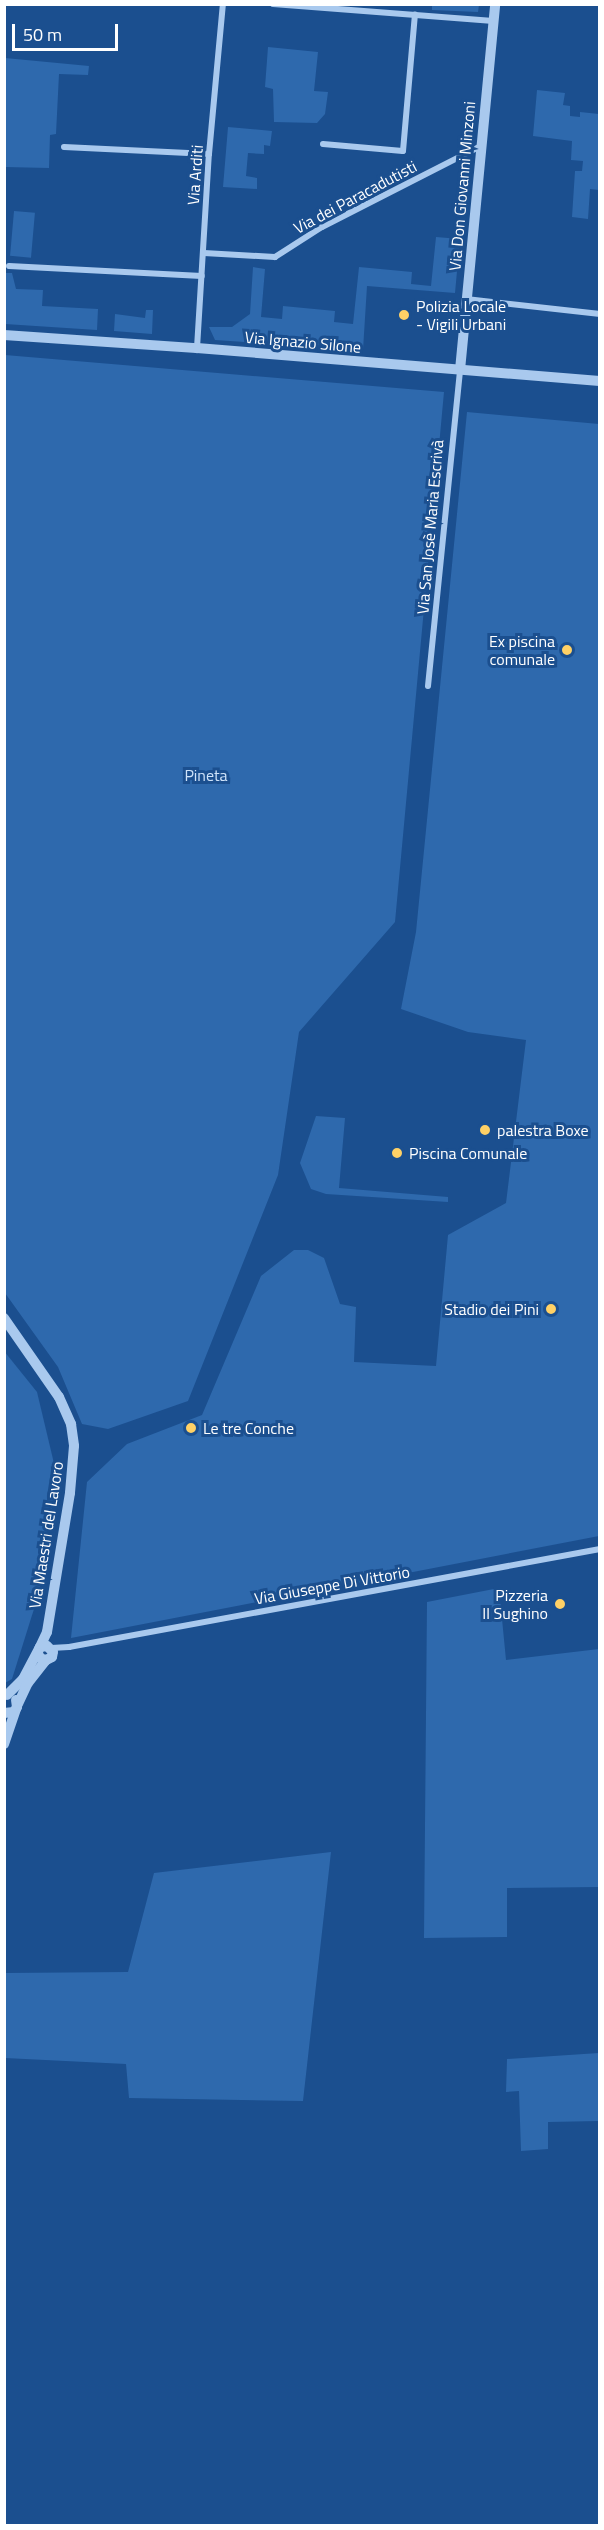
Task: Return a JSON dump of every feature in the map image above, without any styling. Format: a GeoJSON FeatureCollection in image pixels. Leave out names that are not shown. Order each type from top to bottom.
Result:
{"type":"FeatureCollection","features":[{"type":"Feature","properties":{"kind":"street","name":"Via Arditi"},"geometry":{"type":"LineString","coordinates":[[197,348],[209,154],[223,4]]}},
{"type":"Feature","properties":{"kind":"street"},"geometry":{"type":"LineString","coordinates":[[273,4],[356,8],[493,21]]}},
{"type":"Feature","properties":{"kind":"street","name":"Via Don Giovanni Minzoni"},"geometry":{"type":"LineString","coordinates":[[460,370],[495,4]]}},
{"type":"Feature","properties":{"kind":"street"},"geometry":{"type":"LineString","coordinates":[[323,144],[403,151],[415,15]]}},
{"type":"Feature","properties":{"kind":"street","name":"Via dei Paracadutisti"},"geometry":{"type":"LineString","coordinates":[[204,253],[275,257],[322,227],[481,146]]}},
{"type":"Feature","properties":{"kind":"street"},"geometry":{"type":"LineString","coordinates":[[64,147],[209,154]]}},
{"type":"Feature","properties":{"kind":"street"},"geometry":{"type":"LineString","coordinates":[[9,266],[202,276]]}},
{"type":"Feature","properties":{"kind":"street"},"geometry":{"type":"LineString","coordinates":[[466,299],[600,314]]}},
{"type":"Feature","properties":{"kind":"street","name":"Via Ignazio Silone"},"geometry":{"type":"LineString","coordinates":[[4,335],[197,348],[600,381]]}},
{"type":"Feature","properties":{"kind":"street","name":"Via San Josè Maria Escrivà"},"geometry":{"type":"LineString","coordinates":[[428,686],[460,370]]}},
{"type":"Feature","properties":{"kind":"street","name":"Via Maestri del Lavoro"},"geometry":{"type":"LineString","coordinates":[[4,1318],[59,1397],[71,1424],[73,1435],[72,1476],[47,1632],[46,1652],[11,1710]]}},
{"type":"Feature","properties":{"kind":"street","name":"Via Giuseppe Di Vittorio"},"geometry":{"type":"LineString","coordinates":[[46,1652],[600,1549]]}},
{"type":"Feature","properties":{"kind":"street","name":"Via Giuseppe Di Vittorio"},"geometry":{"type":"LineString","coordinates":[[46,1652],[69,1647]]}},
{"type":"Feature","properties":{"kind":"street","name":"Via Maestri del Lavoro"},"geometry":{"type":"LineString","coordinates":[[6,1696],[46,1652]]}},
{"type":"Feature","properties":{"kind":"street"},"geometry":{"type":"LineString","coordinates":[[5,1741],[15,1698],[6,1696]]}},
{"type":"Feature","properties":{"kind":"green space"},"geometry":{"type":"Polygon","coordinates":[[[432,4],[479,5],[478,12],[432,10],[432,4]]]}},
{"type":"Feature","properties":{"kind":"green space"},"geometry":{"type":"Polygon","coordinates":[[[268,47],[318,52],[314,91],[328,92],[325,114],[317,123],[274,122],[273,89],[265,87],[268,47]]]}},
{"type":"Feature","properties":{"kind":"green space"},"geometry":{"type":"Polygon","coordinates":[[[5,58],[89,66],[88,75],[59,74],[56,134],[50,135],[49,168],[5,167],[5,58]]]}},
{"type":"Feature","properties":{"kind":"green space"},"geometry":{"type":"Polygon","coordinates":[[[537,90],[565,93],[563,105],[570,106],[570,116],[580,117],[580,112],[599,114],[599,190],[590,189],[588,219],[572,217],[575,171],[582,171],[583,161],[571,160],[572,141],[533,136],[537,90]]]}},
{"type":"Feature","properties":{"kind":"green space"},"geometry":{"type":"Polygon","coordinates":[[[228,127],[272,131],[270,146],[264,145],[264,154],[248,153],[246,176],[257,178],[257,189],[223,187],[228,127]]]}},
{"type":"Feature","properties":{"kind":"green space"},"geometry":{"type":"Polygon","coordinates":[[[14,211],[35,213],[31,258],[10,256],[14,211]]]}},
{"type":"Feature","properties":{"kind":"green space"},"geometry":{"type":"Polygon","coordinates":[[[436,237],[460,239],[455,293],[367,286],[363,350],[215,340],[209,327],[232,327],[250,314],[253,267],[265,269],[261,317],[282,319],[283,306],[335,311],[334,322],[353,324],[359,267],[412,272],[411,284],[431,286],[436,237]]]}},
{"type":"Feature","properties":{"kind":"green space"},"geometry":{"type":"Polygon","coordinates":[[[5,273],[12,273],[16,289],[43,290],[42,306],[98,309],[97,330],[5,324],[5,273]]]}},
{"type":"Feature","properties":{"kind":"green space"},"geometry":{"type":"Polygon","coordinates":[[[146,310],[153,310],[152,334],[114,331],[115,314],[145,318],[146,310]]]}},
{"type":"Feature","properties":{"kind":"green space","name":"Pineta"},"geometry":{"type":"Polygon","coordinates":[[[5,355],[444,392],[395,922],[299,1032],[278,1175],[188,1401],[108,1429],[82,1424],[58,1367],[5,1293],[5,355]]]}},
{"type":"Feature","properties":{"kind":"green space"},"geometry":{"type":"Polygon","coordinates":[[[467,412],[599,424],[599,1536],[71,1638],[87,1482],[127,1444],[202,1415],[261,1276],[294,1250],[308,1250],[324,1258],[340,1304],[356,1307],[354,1362],[436,1366],[448,1235],[506,1203],[526,1040],[468,1032],[401,1009],[416,932],[467,412]]]}},
{"type":"Feature","properties":{"kind":"green space"},"geometry":{"type":"Polygon","coordinates":[[[316,1116],[345,1118],[339,1188],[448,1197],[448,1202],[326,1194],[311,1189],[300,1163],[316,1116]]]}},
{"type":"Feature","properties":{"kind":"green space"},"geometry":{"type":"Polygon","coordinates":[[[4,1351],[37,1392],[57,1476],[39,1593],[12,1679],[5,1683],[4,1351]]]}},
{"type":"Feature","properties":{"kind":"green space"},"geometry":{"type":"Polygon","coordinates":[[[499,1588],[506,1660],[599,1649],[599,1887],[507,1888],[507,1937],[424,1938],[427,1602],[499,1588]]]}},
{"type":"Feature","properties":{"kind":"green space"},"geometry":{"type":"Polygon","coordinates":[[[331,1852],[303,2101],[129,2098],[126,2064],[5,2058],[5,1973],[128,1972],[154,1873],[331,1852]]]}},
{"type":"Feature","properties":{"kind":"green space"},"geometry":{"type":"Polygon","coordinates":[[[599,2053],[599,2121],[548,2122],[548,2149],[521,2151],[519,2091],[506,2092],[507,2059],[599,2053]]]}},
{"type":"Feature","properties":{"kind":"place","name":"Polizia Locale - Vigili Urbani"},"geometry":{"type":"Point","coordinates":[404,315]}},
{"type":"Feature","properties":{"kind":"place","name":"Ex piscina comunale"},"geometry":{"type":"Point","coordinates":[567,650]}},
{"type":"Feature","properties":{"kind":"place","name":"palestra Boxe"},"geometry":{"type":"Point","coordinates":[485,1130]}},
{"type":"Feature","properties":{"kind":"place","name":"Piscina Comunale"},"geometry":{"type":"Point","coordinates":[397,1153]}},
{"type":"Feature","properties":{"kind":"place","name":"Stadio dei Pini"},"geometry":{"type":"Point","coordinates":[551,1309]}},
{"type":"Feature","properties":{"kind":"place","name":"Le tre Conche"},"geometry":{"type":"Point","coordinates":[191,1428]}},
{"type":"Feature","properties":{"kind":"place","name":"Pizzeria Il Sughino"},"geometry":{"type":"Point","coordinates":[560,1604]}}]}
